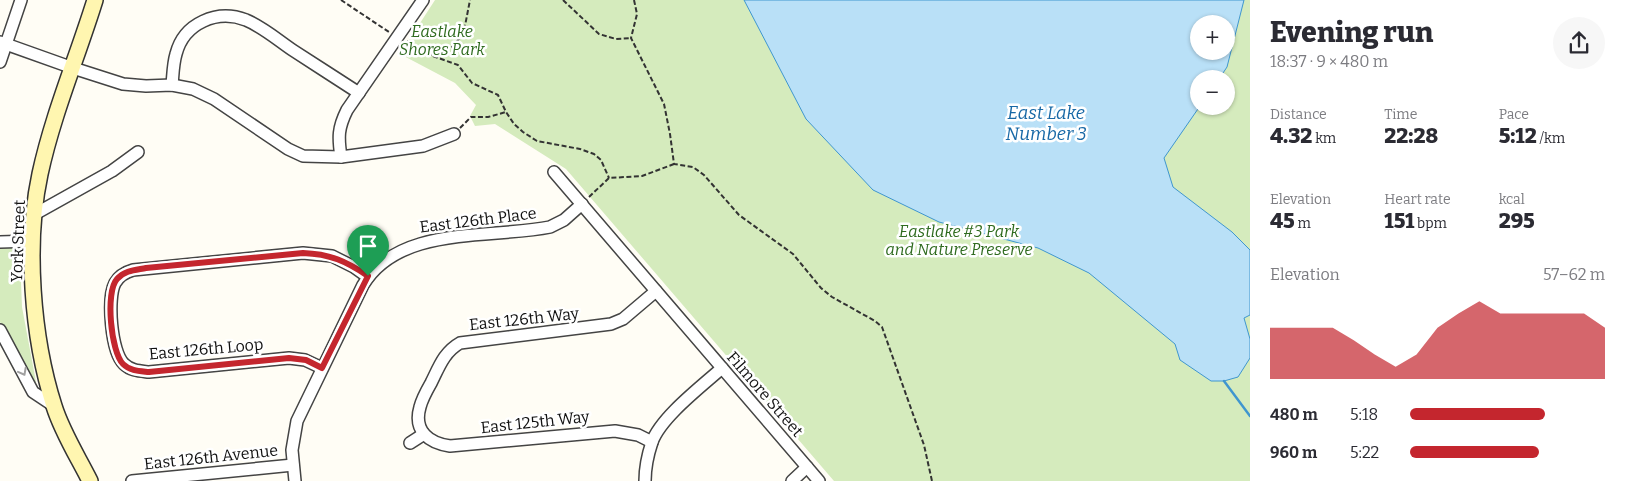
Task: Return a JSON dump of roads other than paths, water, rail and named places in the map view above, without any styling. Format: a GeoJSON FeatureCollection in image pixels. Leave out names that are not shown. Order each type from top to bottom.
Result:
{"type":"FeatureCollection","features":[{"type":"Feature","properties":{"kind":"street"},"geometry":{"type":"LineString","coordinates":[[0,62],[3,43],[21,0]]}},
{"type":"Feature","properties":{"kind":"street","name":"York Street"},"geometry":{"type":"LineString","coordinates":[[90,481],[64,431],[54,406],[41,351],[36,314],[32,241],[40,174],[46,151],[95,0]]}},
{"type":"Feature","properties":{"kind":"street"},"geometry":{"type":"LineString","coordinates":[[341,156],[338,138],[340,124],[421,0]]}},
{"type":"Feature","properties":{"kind":"street"},"geometry":{"type":"LineString","coordinates":[[172,85],[176,53],[187,33],[189,24],[217,16],[233,16],[245,20],[359,93]]}},
{"type":"Feature","properties":{"kind":"street"},"geometry":{"type":"LineString","coordinates":[[3,43],[72,68],[129,85],[172,85],[192,88],[207,95],[296,154],[309,157],[341,156],[424,146],[454,134]]}},
{"type":"Feature","properties":{"kind":"street"},"geometry":{"type":"LineString","coordinates":[[35,214],[112,171],[138,152]]}},
{"type":"Feature","properties":{"kind":"street"},"geometry":{"type":"LineString","coordinates":[[554,172],[656,290]]}},
{"type":"Feature","properties":{"kind":"street","name":"East 126th Place"},"geometry":{"type":"LineString","coordinates":[[368,276],[386,259],[412,245],[550,227],[564,220],[582,204]]}},
{"type":"Feature","properties":{"kind":"street"},"geometry":{"type":"LineString","coordinates":[[0,242],[32,241]]}},
{"type":"Feature","properties":{"kind":"street","name":"East 126th Loop"},"geometry":{"type":"LineString","coordinates":[[322,368],[306,360],[289,358],[149,372],[132,370],[118,358],[115,347],[110,302],[114,274],[146,268],[319,253],[332,256],[354,266],[368,276]]}},
{"type":"Feature","properties":{"kind":"street"},"geometry":{"type":"LineString","coordinates":[[295,481],[292,450],[297,421],[368,276]]}},
{"type":"Feature","properties":{"kind":"street","name":"Filmore Street"},"geometry":{"type":"LineString","coordinates":[[656,290],[819,481]]}},
{"type":"Feature","properties":{"kind":"street","name":"East 126th Way"},"geometry":{"type":"LineString","coordinates":[[424,434],[420,425],[419,415],[421,404],[444,356],[453,346],[478,339],[612,324],[623,319],[656,290]]}},
{"type":"Feature","properties":{"kind":"street"},"geometry":{"type":"LineString","coordinates":[[0,330],[33,392],[54,406]]}},
{"type":"Feature","properties":{"kind":"street"},"geometry":{"type":"LineString","coordinates":[[645,481],[652,442],[671,414],[722,368]]}},
{"type":"Feature","properties":{"kind":"street","name":"East 125th Way"},"geometry":{"type":"LineString","coordinates":[[424,434],[434,443],[450,446],[616,431],[638,435],[652,442]]}},
{"type":"Feature","properties":{"kind":"street"},"geometry":{"type":"LineString","coordinates":[[410,443],[424,434]]}},
{"type":"Feature","properties":{"kind":"street","name":"East 126th Avenue"},"geometry":{"type":"LineString","coordinates":[[132,481],[293,465]]}},
{"type":"Feature","properties":{"kind":"street"},"geometry":{"type":"LineString","coordinates":[[792,481],[807,467]]}},
{"type":"Feature","properties":{"kind":"water","name":"East Lake Number 3"},"geometry":{"type":"Polygon","coordinates":[[[744,0],[1244,0],[1235,35],[1235,15],[1190,15],[1190,60],[1229,60],[1225,70],[1190,70],[1190,115],[1194,115],[1164,158],[1173,187],[1232,232],[1250,250],[1250,315],[1244,318],[1250,339],[1250,358],[1238,377],[1224,381],[1211,381],[1180,360],[1175,344],[1089,273],[1038,248],[939,222],[873,190],[806,119],[744,0]]]}},
{"type":"Feature","properties":{"kind":"waterway"},"geometry":{"type":"LineString","coordinates":[[1224,381],[1250,416]]}},
{"type":"Feature","properties":{"kind":"park label","name":"Eastlake Shores Park"},"geometry":{"type":"Point","coordinates":[442,40]}},
{"type":"Feature","properties":{"kind":"park label","name":"Eastlake #3 Park and Nature Preserve"},"geometry":{"type":"Point","coordinates":[959,240]}}]}
